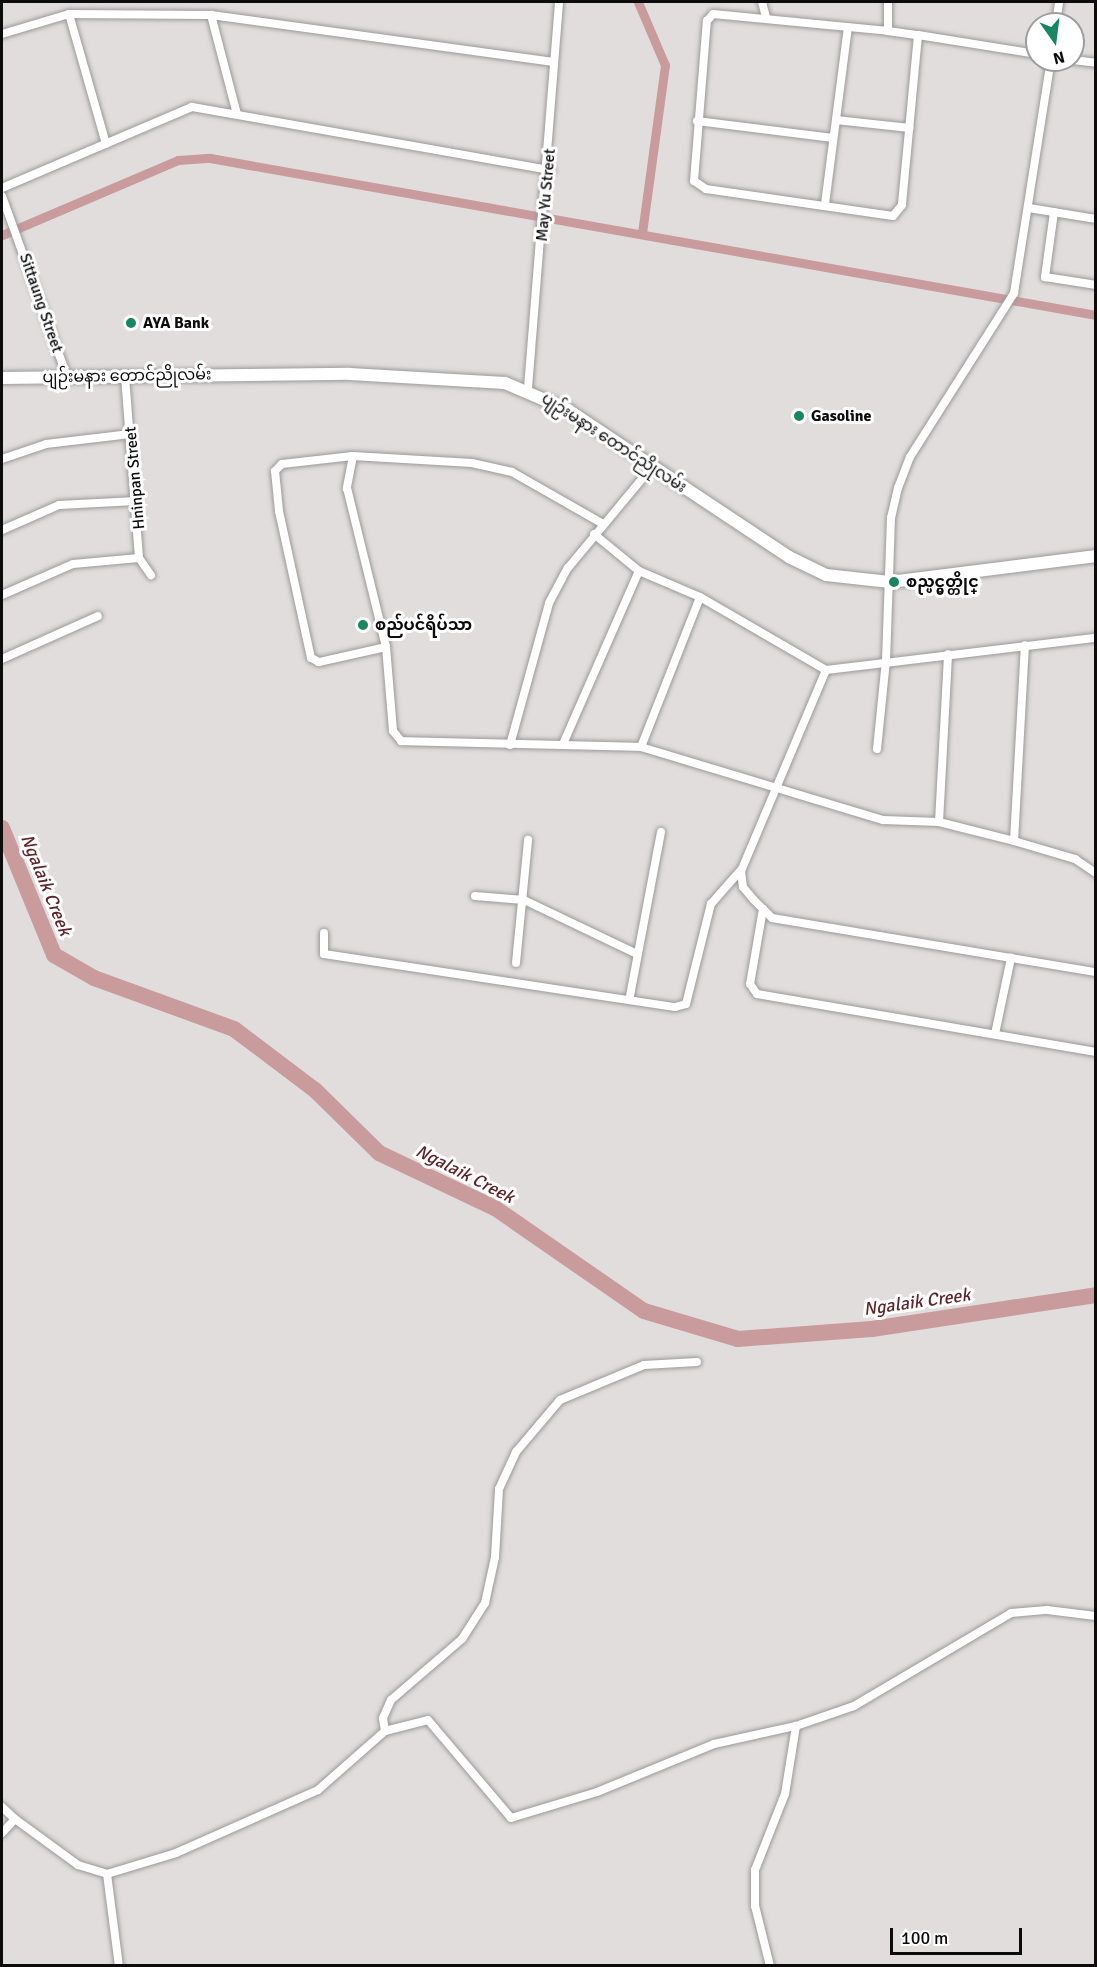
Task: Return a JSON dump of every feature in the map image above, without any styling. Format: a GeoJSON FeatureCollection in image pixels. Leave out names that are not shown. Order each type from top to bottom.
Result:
{"type":"FeatureCollection","features":[{"type":"Feature","properties":{"kind":"main road","name":"ပျဉ်းမနား တောင်ညိုလမ်း"},"geometry":{"type":"LineString","coordinates":[[2,378],[447,375],[528,388],[808,566],[857,581],[890,582],[1095,556]]}},
{"type":"Feature","properties":{"kind":"street","name":"May Yu Street"},"geometry":{"type":"LineString","coordinates":[[528,388],[549,170],[554,62],[560,2]]}},
{"type":"Feature","properties":{"kind":"street"},"geometry":{"type":"LineString","coordinates":[[762,2],[766,17]]}},
{"type":"Feature","properties":{"kind":"street"},"geometry":{"type":"LineString","coordinates":[[888,2],[888,31]]}},
{"type":"Feature","properties":{"kind":"street"},"geometry":{"type":"LineString","coordinates":[[918,35],[910,128],[899,211],[884,218],[825,204],[698,186],[692,174],[707,21],[726,12],[918,35],[1025,52]]}},
{"type":"Feature","properties":{"kind":"street"},"geometry":{"type":"LineString","coordinates":[[2,34],[69,14],[211,15],[554,62]]}},
{"type":"Feature","properties":{"kind":"street"},"geometry":{"type":"LineString","coordinates":[[69,14],[106,144]]}},
{"type":"Feature","properties":{"kind":"street"},"geometry":{"type":"LineString","coordinates":[[211,15],[237,114]]}},
{"type":"Feature","properties":{"kind":"street"},"geometry":{"type":"LineString","coordinates":[[825,204],[848,27]]}},
{"type":"Feature","properties":{"kind":"street"},"geometry":{"type":"LineString","coordinates":[[877,749],[886,661],[891,518],[910,457],[996,318],[1014,293],[1049,72]]}},
{"type":"Feature","properties":{"kind":"street"},"geometry":{"type":"LineString","coordinates":[[2,188],[192,107],[549,170]]}},
{"type":"Feature","properties":{"kind":"street"},"geometry":{"type":"LineString","coordinates":[[836,120],[910,128]]}},
{"type":"Feature","properties":{"kind":"street"},"geometry":{"type":"LineString","coordinates":[[697,121],[833,138]]}},
{"type":"Feature","properties":{"kind":"street","name":"Sittaung Street"},"geometry":{"type":"LineString","coordinates":[[2,196],[67,377]]}},
{"type":"Feature","properties":{"kind":"street"},"geometry":{"type":"LineString","coordinates":[[1029,208],[1095,219]]}},
{"type":"Feature","properties":{"kind":"street"},"geometry":{"type":"LineString","coordinates":[[1054,212],[1045,277],[1095,285]]}},
{"type":"Feature","properties":{"kind":"street","name":"Hninpan Street"},"geometry":{"type":"LineString","coordinates":[[125,376],[139,558]]}},
{"type":"Feature","properties":{"kind":"street"},"geometry":{"type":"LineString","coordinates":[[2,459],[46,444],[130,434]]}},
{"type":"Feature","properties":{"kind":"street"},"geometry":{"type":"LineString","coordinates":[[386,647],[319,662],[311,658],[279,511],[279,465],[353,456],[472,463],[512,472],[603,524]]}},
{"type":"Feature","properties":{"kind":"street"},"geometry":{"type":"LineString","coordinates":[[353,456],[347,488],[386,647],[393,731],[401,741],[641,747],[773,789],[883,820],[939,822],[1014,841],[1075,859],[1095,873]]}},
{"type":"Feature","properties":{"kind":"street"},"geometry":{"type":"LineString","coordinates":[[510,745],[549,603],[594,534],[652,467]]}},
{"type":"Feature","properties":{"kind":"street"},"geometry":{"type":"LineString","coordinates":[[2,530],[59,505],[136,501]]}},
{"type":"Feature","properties":{"kind":"street"},"geometry":{"type":"LineString","coordinates":[[594,534],[639,571],[700,597],[826,670],[886,661],[1095,638]]}},
{"type":"Feature","properties":{"kind":"street"},"geometry":{"type":"LineString","coordinates":[[2,595],[73,564],[139,558],[151,575]]}},
{"type":"Feature","properties":{"kind":"street"},"geometry":{"type":"LineString","coordinates":[[563,744],[639,571]]}},
{"type":"Feature","properties":{"kind":"street"},"geometry":{"type":"LineString","coordinates":[[641,747],[700,597]]}},
{"type":"Feature","properties":{"kind":"street"},"geometry":{"type":"LineString","coordinates":[[2,659],[98,616]]}},
{"type":"Feature","properties":{"kind":"street"},"geometry":{"type":"LineString","coordinates":[[1014,841],[1024,645]]}},
{"type":"Feature","properties":{"kind":"street"},"geometry":{"type":"LineString","coordinates":[[939,822],[948,654]]}},
{"type":"Feature","properties":{"kind":"street"},"geometry":{"type":"LineString","coordinates":[[324,933],[324,954],[630,996],[653,1005],[686,1004],[711,904],[741,871],[773,789],[826,670]]}},
{"type":"Feature","properties":{"kind":"street"},"geometry":{"type":"LineString","coordinates":[[630,996],[661,832]]}},
{"type":"Feature","properties":{"kind":"street"},"geometry":{"type":"LineString","coordinates":[[516,963],[528,840]]}},
{"type":"Feature","properties":{"kind":"street"},"geometry":{"type":"LineString","coordinates":[[741,871],[743,887],[772,918],[1095,972]]}},
{"type":"Feature","properties":{"kind":"street"},"geometry":{"type":"LineString","coordinates":[[475,896],[522,900],[637,954]]}},
{"type":"Feature","properties":{"kind":"street"},"geometry":{"type":"LineString","coordinates":[[763,909],[750,984],[757,994],[1095,1052]]}},
{"type":"Feature","properties":{"kind":"street"},"geometry":{"type":"LineString","coordinates":[[995,1034],[1011,958]]}},
{"type":"Feature","properties":{"kind":"street"},"geometry":{"type":"LineString","coordinates":[[385,1731],[383,1718],[391,1700],[462,1639],[485,1603],[495,1557],[499,1490],[516,1452],[560,1400],[644,1365],[697,1362]]}},
{"type":"Feature","properties":{"kind":"street"},"geometry":{"type":"LineString","coordinates":[[2,1807],[78,1865],[106,1874],[176,1853],[318,1790],[385,1731],[428,1720],[511,1818],[597,1792],[714,1744],[796,1726],[877,1695],[1011,1613],[1047,1610],[1095,1616]]}},
{"type":"Feature","properties":{"kind":"street"},"geometry":{"type":"LineString","coordinates":[[770,1965],[755,1906],[755,1869],[785,1794],[796,1726]]}},
{"type":"Feature","properties":{"kind":"street"},"geometry":{"type":"LineString","coordinates":[[2,1833],[15,1819]]}},
{"type":"Feature","properties":{"kind":"street"},"geometry":{"type":"LineString","coordinates":[[106,1874],[119,1965]]}},
{"type":"Feature","properties":{"kind":"waterway"},"geometry":{"type":"LineString","coordinates":[[638,2],[665,65],[642,233]]}},
{"type":"Feature","properties":{"kind":"waterway"},"geometry":{"type":"LineString","coordinates":[[2,235],[178,160],[210,158],[1096,315]]}},
{"type":"Feature","properties":{"kind":"waterway","name":"Ngalaik Creek"},"geometry":{"type":"LineString","coordinates":[[2,828],[54,955],[94,978],[234,1029],[315,1090],[379,1153],[495,1208],[644,1311],[738,1339],[872,1329],[1096,1295]]}},
{"type":"Feature","properties":{"kind":"place","name":"AYA Bank"},"geometry":{"type":"Point","coordinates":[131,323]}},
{"type":"Feature","properties":{"kind":"place","name":"Gasoline"},"geometry":{"type":"Point","coordinates":[799,416]}},
{"type":"Feature","properties":{"kind":"place","name":"စည္ပင္မွတ္တိုင္"},"geometry":{"type":"Point","coordinates":[894,582]}},
{"type":"Feature","properties":{"kind":"place","name":"စည်ပင်ရိပ်သာ"},"geometry":{"type":"Point","coordinates":[363,625]}}]}
